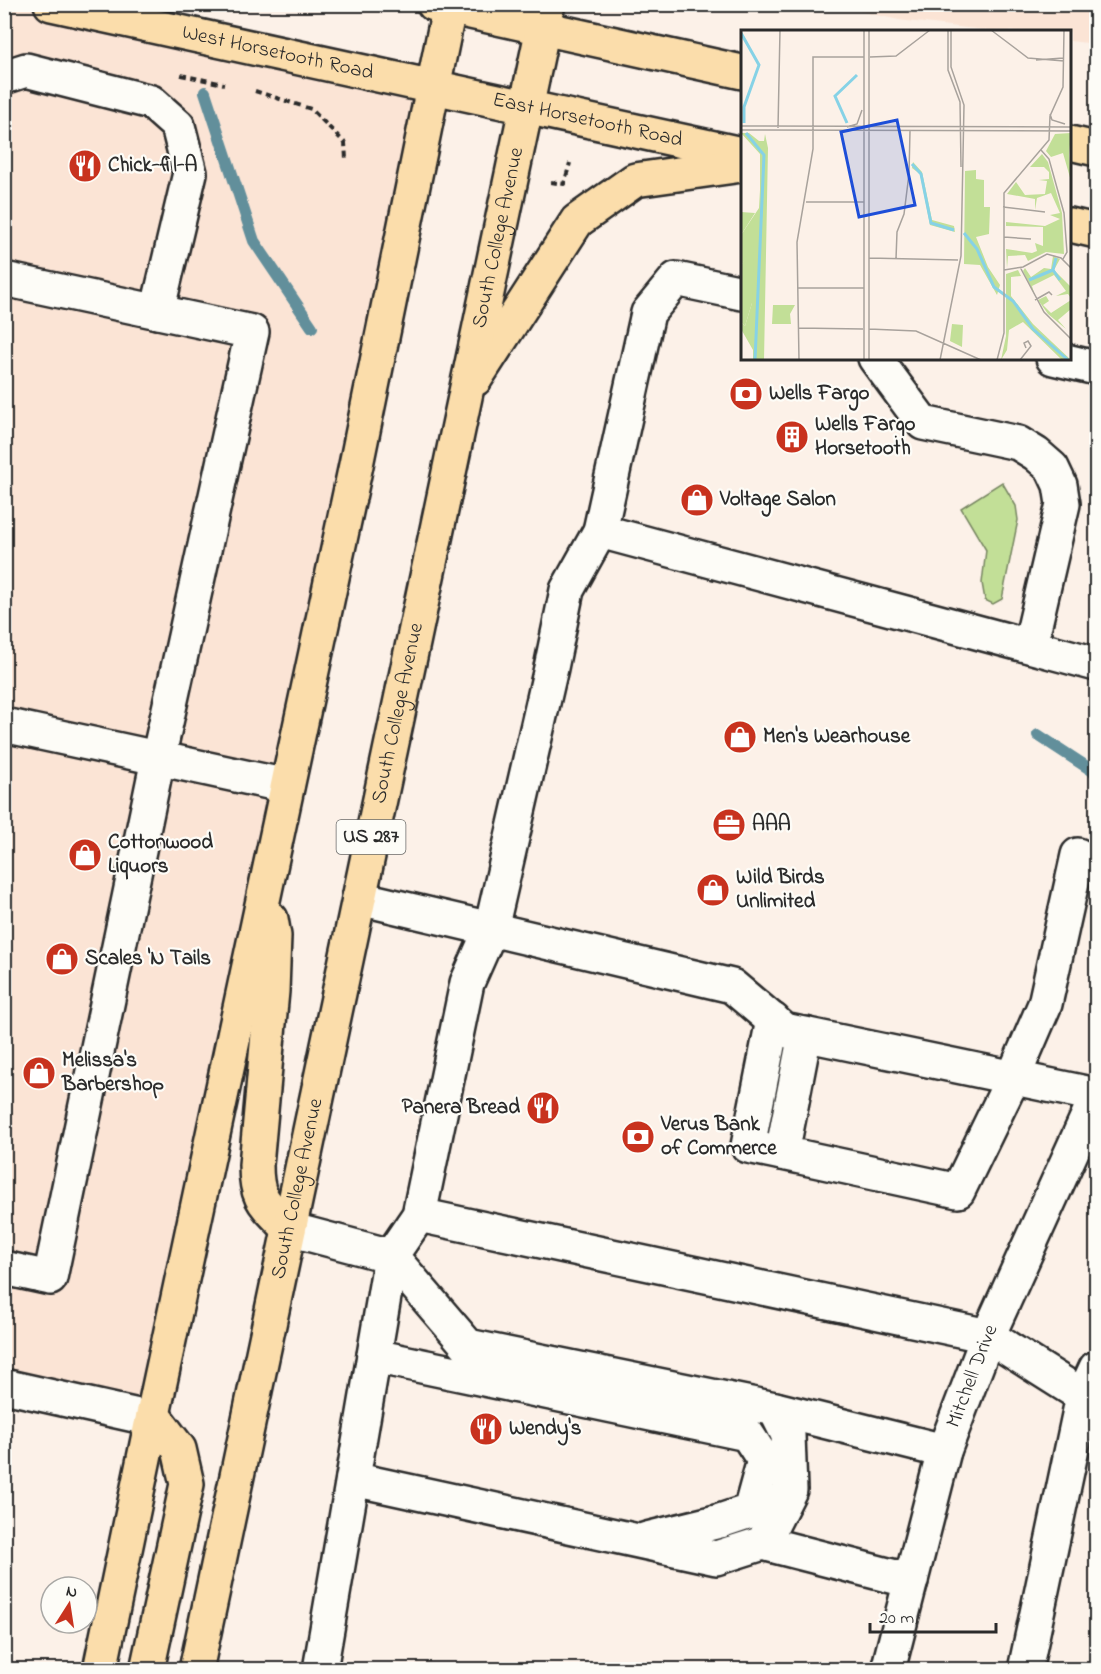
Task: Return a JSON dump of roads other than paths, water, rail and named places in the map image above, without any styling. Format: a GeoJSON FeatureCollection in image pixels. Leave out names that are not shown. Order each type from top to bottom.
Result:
{"type":"FeatureCollection","features":[{"type":"Feature","properties":{"kind":"main road","name":"West Horsetooth Road"},"geometry":{"type":"LineString","coordinates":[[51,4],[433,87]]}},
{"type":"Feature","properties":{"kind":"main road"},"geometry":{"type":"LineString","coordinates":[[100,1670],[152,1417],[359,453],[433,87],[445,6],[546,16],[741,72]]}},
{"type":"Feature","properties":{"kind":"main road","name":"South College Avenue"},"geometry":{"type":"LineString","coordinates":[[196,1670],[546,16]]}},
{"type":"Feature","properties":{"kind":"main road","name":"East Horsetooth Road"},"geometry":{"type":"LineString","coordinates":[[433,87],[741,154]]}},
{"type":"Feature","properties":{"kind":"main road"},"geometry":{"type":"LineString","coordinates":[[1071,143],[1096,149]]}},
{"type":"Feature","properties":{"kind":"main road"},"geometry":{"type":"LineString","coordinates":[[465,396],[578,221],[634,180],[741,165]]}},
{"type":"Feature","properties":{"kind":"main road"},"geometry":{"type":"LineString","coordinates":[[1071,225],[1096,231]]}},
{"type":"Feature","properties":{"kind":"main road"},"geometry":{"type":"LineString","coordinates":[[266,888],[274,936],[272,991],[256,1183],[260,1197],[289,1228]]}},
{"type":"Feature","properties":{"kind":"main road"},"geometry":{"type":"LineString","coordinates":[[147,1670],[187,1484],[179,1449],[152,1417]]}},
{"type":"Feature","properties":{"kind":"street"},"geometry":{"type":"LineString","coordinates":[[4,77],[26,70],[150,102],[178,126],[190,173],[157,312]]}},
{"type":"Feature","properties":{"kind":"street"},"geometry":{"type":"LineString","coordinates":[[4,279],[252,332],[158,759],[50,1278],[4,1268]]}},
{"type":"Feature","properties":{"kind":"street"},"geometry":{"type":"LineString","coordinates":[[320,1670],[391,1256],[419,1215],[467,982],[491,929],[567,590],[600,531],[648,313],[676,279],[741,292]]}},
{"type":"Feature","properties":{"kind":"street"},"geometry":{"type":"LineString","coordinates":[[876,360],[923,423],[1018,443],[1036,454],[1052,468],[1060,485],[1063,504],[1030,646]]}},
{"type":"Feature","properties":{"kind":"street"},"geometry":{"type":"LineString","coordinates":[[1062,360],[1096,368]]}},
{"type":"Feature","properties":{"kind":"street"},"geometry":{"type":"LineString","coordinates":[[600,531],[1096,664]]}},
{"type":"Feature","properties":{"kind":"street"},"geometry":{"type":"LineString","coordinates":[[4,725],[287,786]]}},
{"type":"Feature","properties":{"kind":"street"},"geometry":{"type":"LineString","coordinates":[[773,1020],[748,1146],[958,1191],[1013,1078],[1045,1004],[1078,855]]}},
{"type":"Feature","properties":{"kind":"street"},"geometry":{"type":"LineString","coordinates":[[358,898],[732,986],[784,1030],[1096,1096]]}},
{"type":"Feature","properties":{"kind":"street"},"geometry":{"type":"LineString","coordinates":[[782,1153],[805,1034]]}},
{"type":"Feature","properties":{"kind":"street","name":"Mitchell Drive"},"geometry":{"type":"LineString","coordinates":[[888,1670],[945,1450],[988,1336],[1096,1096]]}},
{"type":"Feature","properties":{"kind":"street"},"geometry":{"type":"LineString","coordinates":[[419,1215],[988,1336],[1090,1382],[1024,1670]]}},
{"type":"Feature","properties":{"kind":"street"},"geometry":{"type":"LineString","coordinates":[[289,1228],[391,1256],[468,1346],[775,1410],[945,1450]]}},
{"type":"Feature","properties":{"kind":"street"},"geometry":{"type":"LineString","coordinates":[[374,1356],[747,1434],[764,1460],[750,1511],[720,1521],[639,1541]]}},
{"type":"Feature","properties":{"kind":"street"},"geometry":{"type":"LineString","coordinates":[[4,1386],[152,1417]]}},
{"type":"Feature","properties":{"kind":"street"},"geometry":{"type":"LineString","coordinates":[[763,1544],[790,1490],[788,1435],[775,1410]]}},
{"type":"Feature","properties":{"kind":"street"},"geometry":{"type":"LineString","coordinates":[[353,1479],[716,1558],[763,1544],[911,1581]]}},
{"type":"Feature","properties":{"kind":"waterway"},"geometry":{"type":"LineString","coordinates":[[205,92],[254,241],[312,327]]}},
{"type":"Feature","properties":{"kind":"waterway"},"geometry":{"type":"LineString","coordinates":[[1038,735],[1096,773]]}},
{"type":"Feature","properties":{"kind":"place","name":"Chick-fil-A"},"geometry":{"type":"Point","coordinates":[85,166]}},
{"type":"Feature","properties":{"kind":"place","name":"Wells Fargo"},"geometry":{"type":"Point","coordinates":[746,394]}},
{"type":"Feature","properties":{"kind":"place","name":"Wells Fargo Horsetooth"},"geometry":{"type":"Point","coordinates":[792,437]}},
{"type":"Feature","properties":{"kind":"place","name":"Voltage Salon"},"geometry":{"type":"Point","coordinates":[697,500]}},
{"type":"Feature","properties":{"kind":"place","name":"Men's Wearhouse"},"geometry":{"type":"Point","coordinates":[740,737]}},
{"type":"Feature","properties":{"kind":"place","name":"AAA"},"geometry":{"type":"Point","coordinates":[729,825]}},
{"type":"Feature","properties":{"kind":"place","name":"Cottonwood Liquors"},"geometry":{"type":"Point","coordinates":[85,855]}},
{"type":"Feature","properties":{"kind":"place","name":"Wild Birds Unlimited"},"geometry":{"type":"Point","coordinates":[713,890]}},
{"type":"Feature","properties":{"kind":"place","name":"Scales 'N Tails"},"geometry":{"type":"Point","coordinates":[62,959]}},
{"type":"Feature","properties":{"kind":"place","name":"Melissa's Barbershop"},"geometry":{"type":"Point","coordinates":[39,1073]}},
{"type":"Feature","properties":{"kind":"place","name":"Panera Bread"},"geometry":{"type":"Point","coordinates":[543,1108]}},
{"type":"Feature","properties":{"kind":"place","name":"Verus Bank of Commerce"},"geometry":{"type":"Point","coordinates":[638,1137]}},
{"type":"Feature","properties":{"kind":"place","name":"Wendy's"},"geometry":{"type":"Point","coordinates":[486,1429]}}]}
